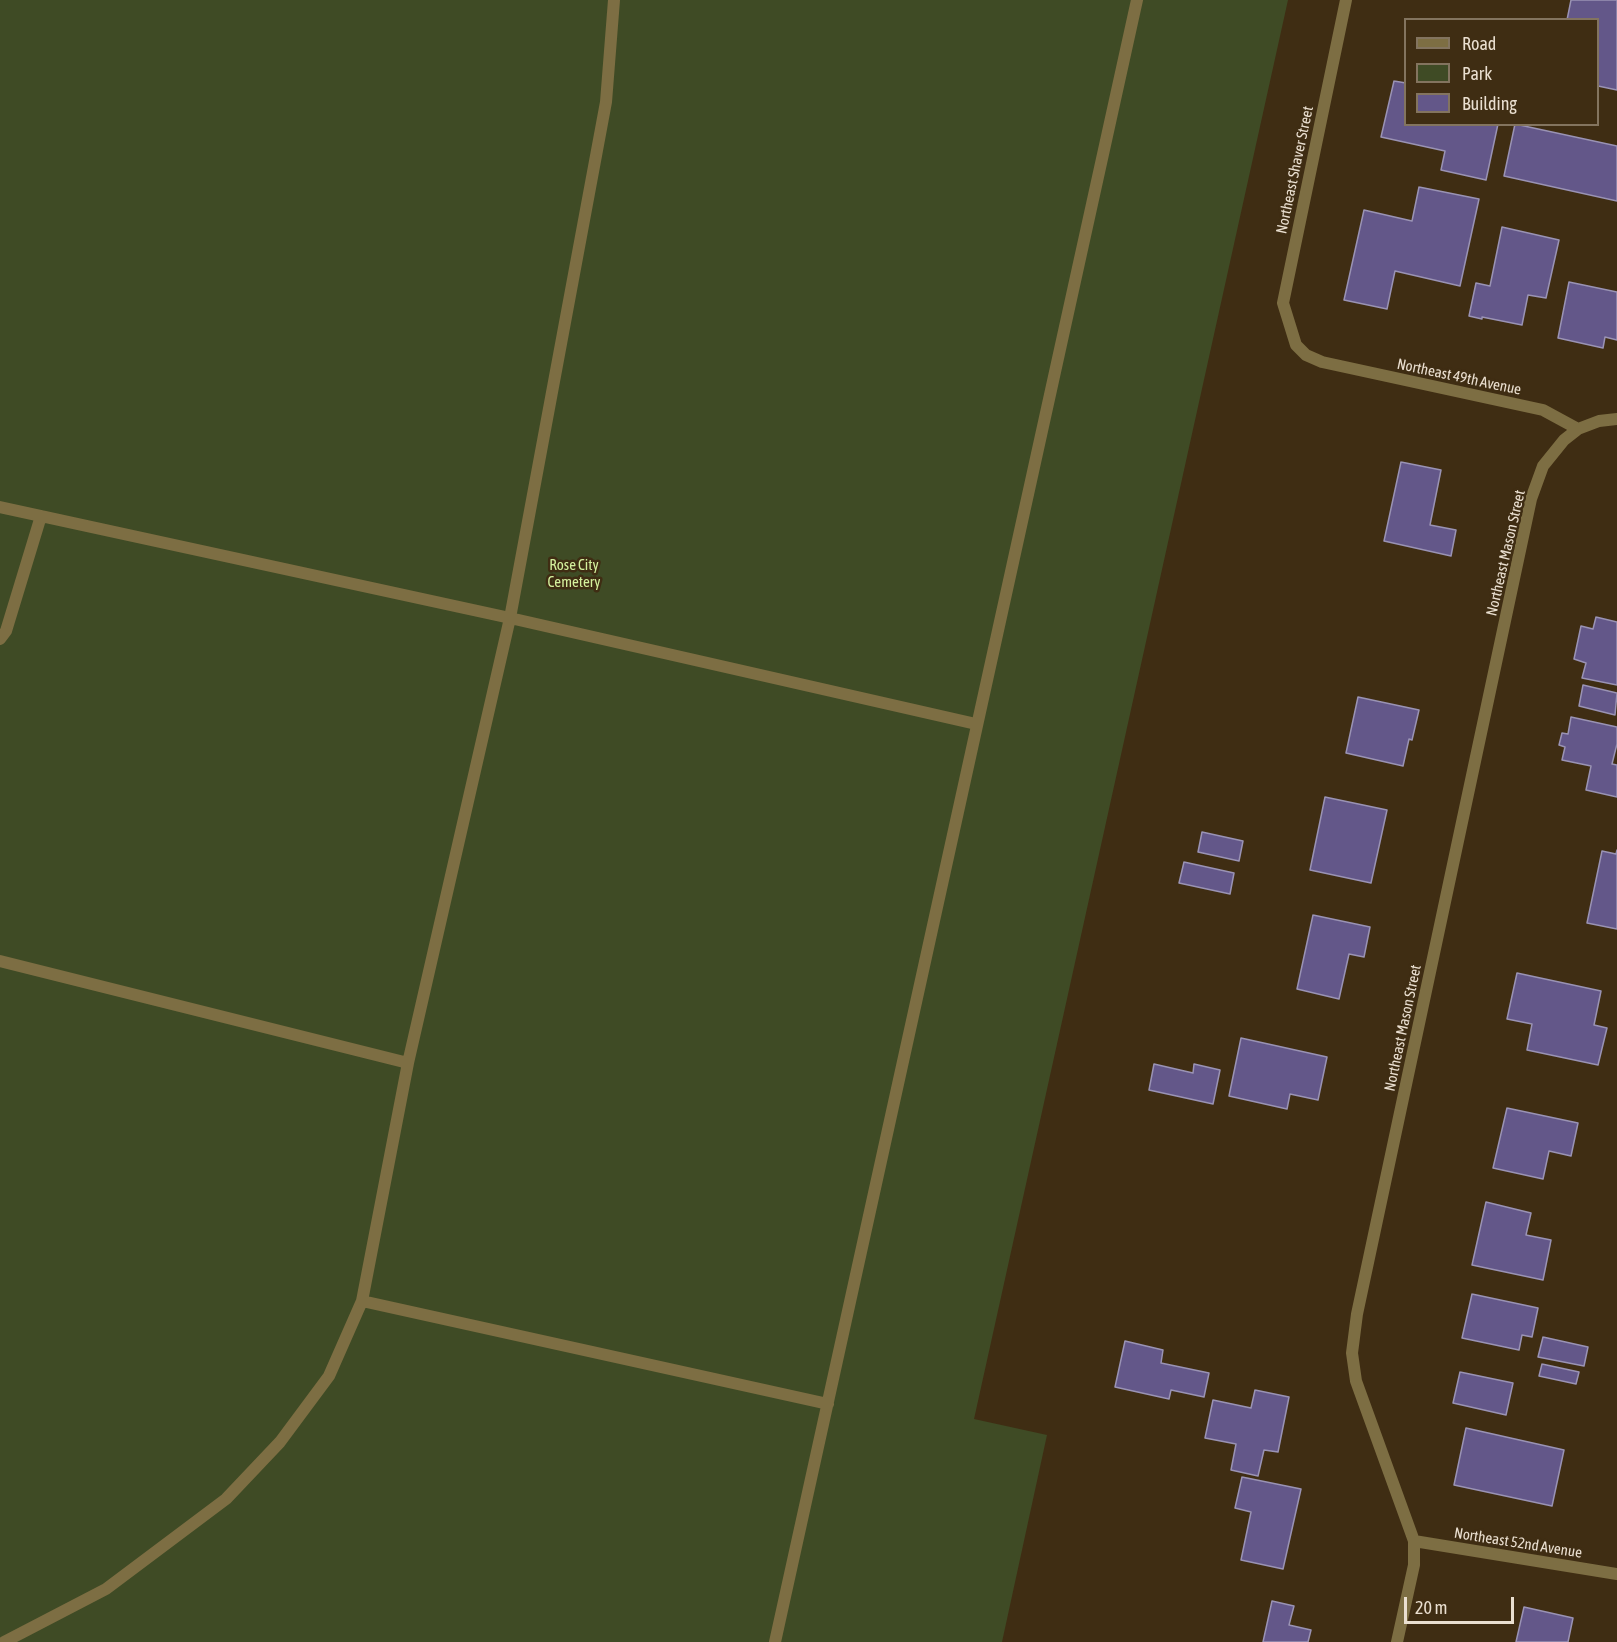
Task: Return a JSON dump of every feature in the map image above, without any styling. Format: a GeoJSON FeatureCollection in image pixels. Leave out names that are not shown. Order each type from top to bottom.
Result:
{"type":"FeatureCollection","features":[{"type":"Feature","properties":{"kind":"street"},"geometry":{"type":"LineString","coordinates":[[4,1642],[106,1589],[226,1499],[280,1442],[329,1376],[362,1301],[408,1063],[510,618],[606,102],[614,0]]}},
{"type":"Feature","properties":{"kind":"street"},"geometry":{"type":"LineString","coordinates":[[775,1642],[1137,0]]}},
{"type":"Feature","properties":{"kind":"street","name":"Northeast Shaver Street"},"geometry":{"type":"LineString","coordinates":[[1296,345],[1283,303],[1346,0]]}},
{"type":"Feature","properties":{"kind":"street","name":"Northeast 49th Avenue"},"geometry":{"type":"LineString","coordinates":[[1296,345],[1306,355],[1322,362],[1543,410],[1578,429]]}},
{"type":"Feature","properties":{"kind":"street"},"geometry":{"type":"LineString","coordinates":[[1578,429],[1599,421],[1617,419]]}},
{"type":"Feature","properties":{"kind":"street","name":"Northeast Mason Street"},"geometry":{"type":"LineString","coordinates":[[1397,1642],[1414,1565],[1414,1541],[1356,1382],[1352,1353],[1357,1314],[1531,500],[1543,466],[1564,440],[1578,429]]}},
{"type":"Feature","properties":{"kind":"street"},"geometry":{"type":"LineString","coordinates":[[0,507],[510,618],[976,724]]}},
{"type":"Feature","properties":{"kind":"street"},"geometry":{"type":"LineString","coordinates":[[0,639],[6,631],[41,516]]}},
{"type":"Feature","properties":{"kind":"street"},"geometry":{"type":"LineString","coordinates":[[0,961],[408,1063]]}},
{"type":"Feature","properties":{"kind":"street"},"geometry":{"type":"LineString","coordinates":[[362,1301],[828,1404]]}},
{"type":"Feature","properties":{"kind":"street","name":"Northeast 52nd Avenue"},"geometry":{"type":"LineString","coordinates":[[1414,1541],[1617,1574]]}},
{"type":"Feature","properties":{"kind":"green space","name":"Rose City Cemetery"},"geometry":{"type":"Polygon","coordinates":[[[0,0],[1288,0],[974,1419],[1047,1435],[1002,1642],[0,1642],[0,0]]]}},
{"type":"Feature","properties":{"kind":"building"},"geometry":{"type":"Polygon","coordinates":[[[1571,0],[1617,0],[1617,90],[1599,86],[1599,18],[1567,18],[1571,0]]]}},
{"type":"Feature","properties":{"kind":"building"},"geometry":{"type":"Polygon","coordinates":[[[1394,81],[1404,83],[1404,126],[1498,126],[1486,180],[1441,170],[1445,151],[1381,137],[1394,81]]]}},
{"type":"Feature","properties":{"kind":"building"},"geometry":{"type":"Polygon","coordinates":[[[1515,126],[1524,126],[1617,146],[1617,201],[1504,176],[1515,126]]]}},
{"type":"Feature","properties":{"kind":"building"},"geometry":{"type":"Polygon","coordinates":[[[1419,187],[1479,199],[1460,286],[1395,271],[1387,309],[1344,300],[1364,210],[1412,221],[1419,187]]]}},
{"type":"Feature","properties":{"kind":"building"},"geometry":{"type":"Polygon","coordinates":[[[1502,227],[1559,240],[1546,298],[1528,295],[1522,325],[1469,316],[1476,283],[1490,286],[1502,227]]]}},
{"type":"Feature","properties":{"kind":"building"},"geometry":{"type":"Polygon","coordinates":[[[1569,282],[1617,292],[1617,340],[1605,337],[1603,348],[1558,338],[1569,282]]]}},
{"type":"Feature","properties":{"kind":"building"},"geometry":{"type":"Polygon","coordinates":[[[1401,462],[1441,470],[1430,525],[1456,530],[1451,556],[1384,541],[1401,462]]]}},
{"type":"Feature","properties":{"kind":"building"},"geometry":{"type":"Polygon","coordinates":[[[1596,617],[1617,622],[1617,685],[1582,678],[1586,663],[1574,659],[1581,626],[1593,629],[1596,617]]]}},
{"type":"Feature","properties":{"kind":"building"},"geometry":{"type":"Polygon","coordinates":[[[1583,685],[1617,693],[1615,715],[1579,706],[1583,685]]]}},
{"type":"Feature","properties":{"kind":"building"},"geometry":{"type":"Polygon","coordinates":[[[1358,697],[1419,710],[1403,766],[1346,753],[1358,697]]]}},
{"type":"Feature","properties":{"kind":"building"},"geometry":{"type":"Polygon","coordinates":[[[1571,717],[1617,727],[1617,744],[1612,764],[1617,765],[1617,797],[1586,790],[1591,766],[1562,760],[1565,747],[1559,745],[1562,733],[1568,734],[1571,717]]]}},
{"type":"Feature","properties":{"kind":"building"},"geometry":{"type":"Polygon","coordinates":[[[1325,797],[1387,810],[1371,883],[1310,870],[1325,797]]]}},
{"type":"Feature","properties":{"kind":"building"},"geometry":{"type":"Polygon","coordinates":[[[1202,832],[1243,841],[1239,861],[1198,852],[1202,832]]]}},
{"type":"Feature","properties":{"kind":"building"},"geometry":{"type":"Polygon","coordinates":[[[1617,850],[1617,929],[1587,923],[1602,851],[1616,854],[1617,850]]]}},
{"type":"Feature","properties":{"kind":"building"},"geometry":{"type":"Polygon","coordinates":[[[1184,862],[1234,873],[1230,894],[1179,883],[1184,862]]]}},
{"type":"Feature","properties":{"kind":"building"},"geometry":{"type":"Polygon","coordinates":[[[1313,915],[1370,927],[1364,957],[1349,954],[1339,999],[1297,989],[1313,915]]]}},
{"type":"Feature","properties":{"kind":"building"},"geometry":{"type":"Polygon","coordinates":[[[1517,973],[1601,991],[1594,1025],[1607,1028],[1598,1065],[1527,1050],[1532,1024],[1507,1019],[1517,973]]]}},
{"type":"Feature","properties":{"kind":"building"},"geometry":{"type":"Polygon","coordinates":[[[1241,1038],[1327,1057],[1318,1100],[1290,1094],[1287,1109],[1229,1096],[1241,1038]]]}},
{"type":"Feature","properties":{"kind":"building"},"geometry":{"type":"Polygon","coordinates":[[[1154,1064],[1193,1073],[1194,1064],[1220,1070],[1213,1104],[1149,1090],[1154,1064]]]}},
{"type":"Feature","properties":{"kind":"building"},"geometry":{"type":"Polygon","coordinates":[[[1507,1108],[1578,1123],[1571,1156],[1549,1151],[1543,1179],[1493,1168],[1507,1108]]]}},
{"type":"Feature","properties":{"kind":"building"},"geometry":{"type":"Polygon","coordinates":[[[1486,1202],[1531,1213],[1526,1235],[1551,1240],[1543,1280],[1472,1265],[1486,1202]]]}},
{"type":"Feature","properties":{"kind":"building"},"geometry":{"type":"Polygon","coordinates":[[[1472,1294],[1538,1308],[1532,1337],[1522,1335],[1519,1350],[1462,1338],[1472,1294]]]}},
{"type":"Feature","properties":{"kind":"building"},"geometry":{"type":"Polygon","coordinates":[[[1543,1337],[1588,1347],[1584,1366],[1538,1357],[1543,1337]]]}},
{"type":"Feature","properties":{"kind":"building"},"geometry":{"type":"Polygon","coordinates":[[[1125,1341],[1163,1350],[1161,1363],[1209,1373],[1204,1397],[1171,1390],[1169,1399],[1115,1387],[1125,1341]]]}},
{"type":"Feature","properties":{"kind":"building"},"geometry":{"type":"Polygon","coordinates":[[[1542,1364],[1579,1372],[1576,1384],[1539,1376],[1542,1364]]]}},
{"type":"Feature","properties":{"kind":"building"},"geometry":{"type":"Polygon","coordinates":[[[1460,1372],[1513,1383],[1506,1415],[1453,1403],[1460,1372]]]}},
{"type":"Feature","properties":{"kind":"building"},"geometry":{"type":"Polygon","coordinates":[[[1255,1390],[1289,1397],[1278,1452],[1264,1450],[1258,1476],[1231,1470],[1236,1444],[1205,1438],[1213,1400],[1251,1408],[1255,1390]]]}},
{"type":"Feature","properties":{"kind":"building"},"geometry":{"type":"Polygon","coordinates":[[[1466,1428],[1564,1450],[1552,1506],[1454,1485],[1466,1428]]]}},
{"type":"Feature","properties":{"kind":"building"},"geometry":{"type":"Polygon","coordinates":[[[1242,1477],[1301,1489],[1283,1569],[1241,1560],[1251,1512],[1235,1508],[1242,1477]]]}},
{"type":"Feature","properties":{"kind":"building"},"geometry":{"type":"Polygon","coordinates":[[[1272,1601],[1294,1606],[1289,1625],[1311,1630],[1308,1642],[1263,1642],[1272,1601]]]}},
{"type":"Feature","properties":{"kind":"building"},"geometry":{"type":"Polygon","coordinates":[[[1524,1607],[1573,1618],[1568,1642],[1516,1642],[1524,1607]]]}}]}
